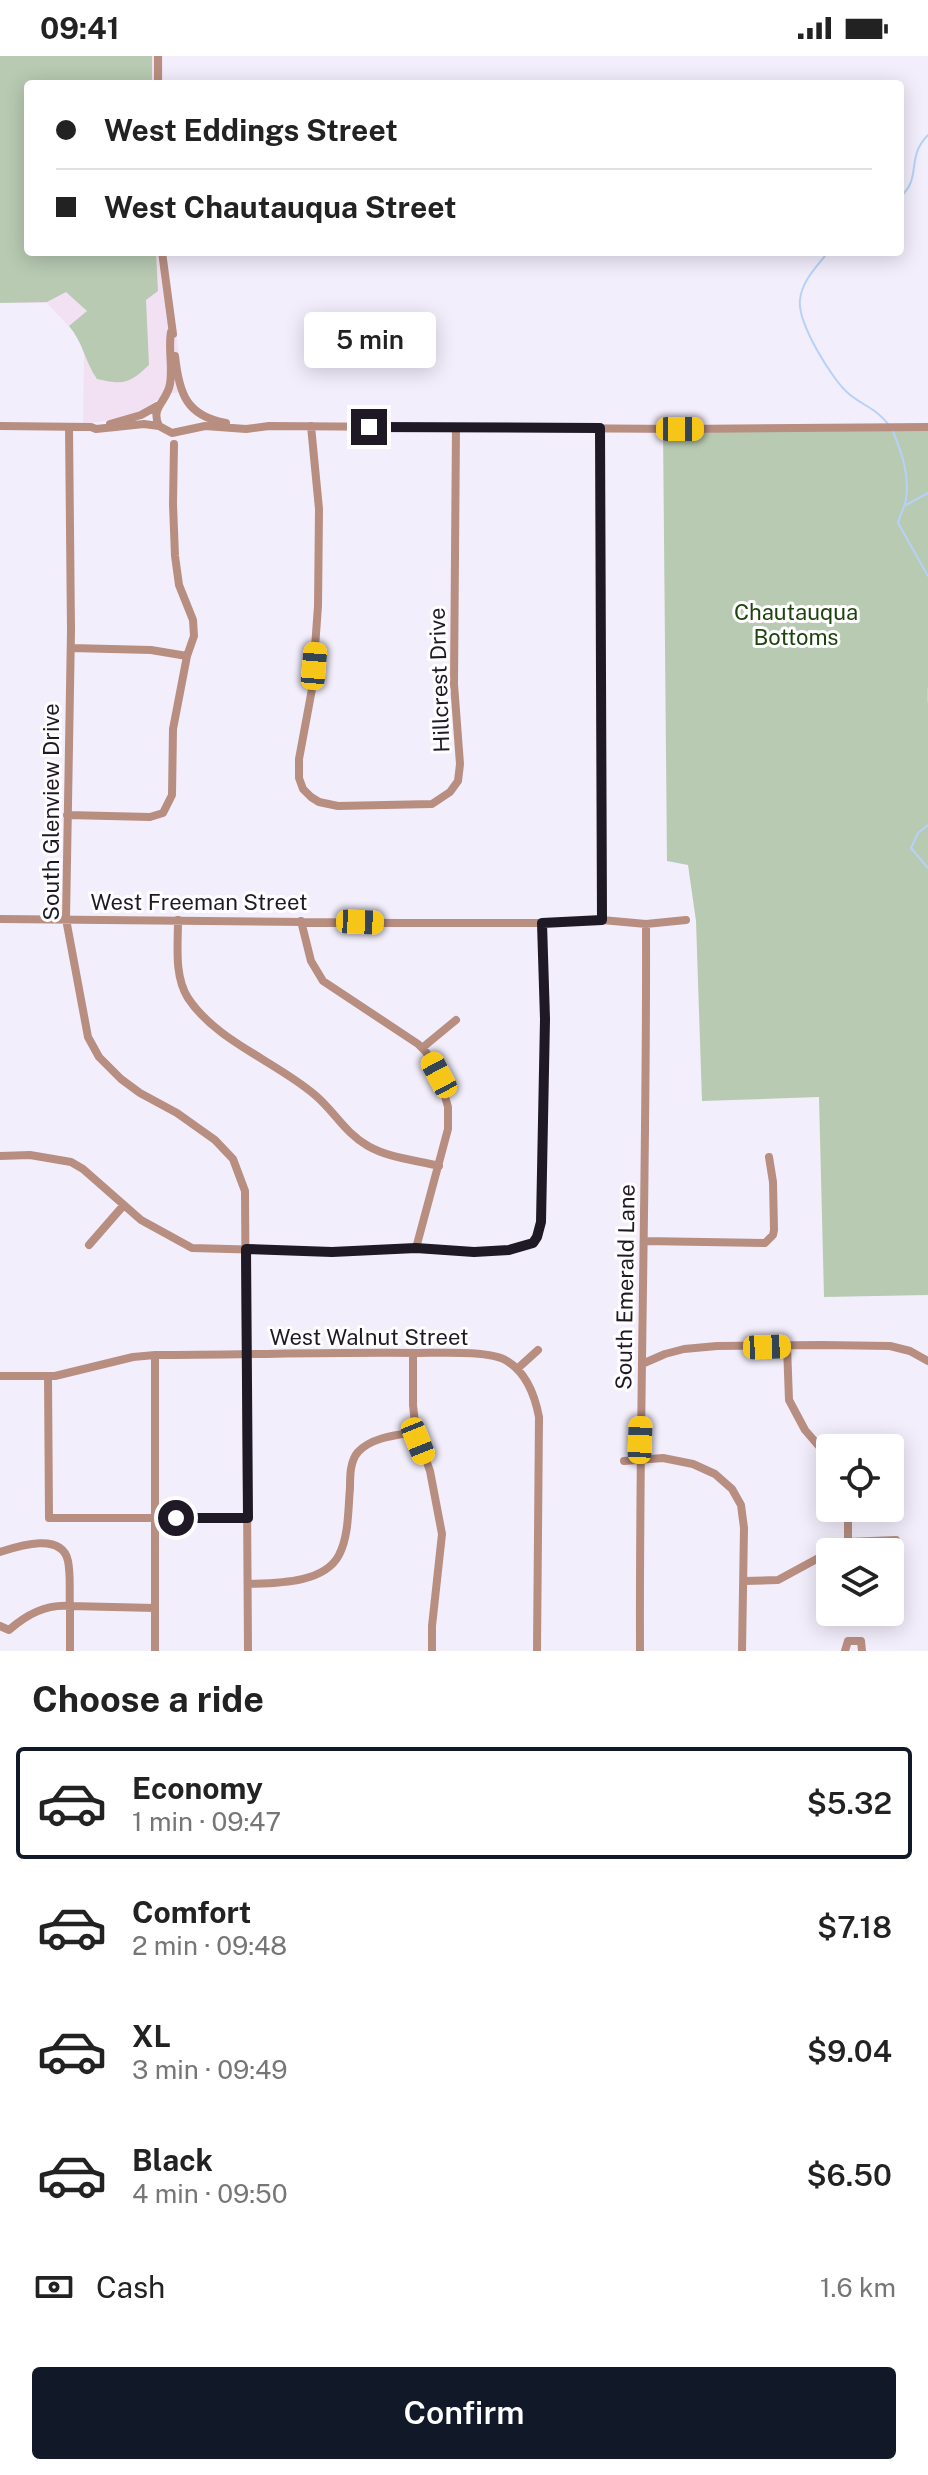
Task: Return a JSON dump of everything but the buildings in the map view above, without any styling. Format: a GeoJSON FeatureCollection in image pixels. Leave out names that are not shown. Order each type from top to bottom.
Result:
{"type":"FeatureCollection","features":[{"type":"Feature","properties":{"kind":"street"},"geometry":{"type":"LineString","coordinates":[[158,56],[158,80]]}},
{"type":"Feature","properties":{"kind":"street"},"geometry":{"type":"LineString","coordinates":[[162,256],[178,375],[191,409],[191,420],[185,429]]}},
{"type":"Feature","properties":{"kind":"street"},"geometry":{"type":"LineString","coordinates":[[159,426],[155,415],[171,381],[171,332]]}},
{"type":"Feature","properties":{"kind":"street"},"geometry":{"type":"LineString","coordinates":[[91,427],[127,420],[175,396],[186,400]]}},
{"type":"Feature","properties":{"kind":"street"},"geometry":{"type":"LineString","coordinates":[[191,409],[215,421],[269,426],[928,427]]}},
{"type":"Feature","properties":{"kind":"street"},"geometry":{"type":"LineString","coordinates":[[0,426],[107,428],[144,424],[159,426],[172,433],[205,426],[246,429],[269,426]]}},
{"type":"Feature","properties":{"kind":"street","name":"Hillcrest Drive"},"geometry":{"type":"LineString","coordinates":[[311,426],[319,509],[318,606],[312,689],[299,759],[299,778],[303,789],[311,797],[338,806],[432,804],[450,792],[458,781],[460,764],[454,684],[456,427]]}},
{"type":"Feature","properties":{"kind":"street","name":"South Glenview Drive"},"geometry":{"type":"LineString","coordinates":[[69,427],[71,648],[66,919],[88,1037],[99,1057],[140,1093],[177,1113],[215,1140],[233,1159],[245,1191],[248,1651]]}},
{"type":"Feature","properties":{"kind":"street"},"geometry":{"type":"LineString","coordinates":[[600,428],[602,920]]}},
{"type":"Feature","properties":{"kind":"street"},"geometry":{"type":"LineString","coordinates":[[67,815],[150,817],[163,813],[172,795],[173,729],[187,656],[194,636],[193,620],[179,585],[175,556],[174,444]]}},
{"type":"Feature","properties":{"kind":"street"},"geometry":{"type":"LineString","coordinates":[[71,648],[151,650],[187,656]]}},
{"type":"Feature","properties":{"kind":"street","name":"West Freeman Street"},"geometry":{"type":"LineString","coordinates":[[0,919],[542,923],[602,920],[646,924],[686,920]]}},
{"type":"Feature","properties":{"kind":"street"},"geometry":{"type":"LineString","coordinates":[[178,920],[181,980],[189,1000],[204,1016],[319,1098],[355,1138],[384,1154],[439,1166]]}},
{"type":"Feature","properties":{"kind":"street"},"geometry":{"type":"LineString","coordinates":[[301,921],[311,961],[323,981],[422,1048],[439,1075],[448,1107],[448,1129],[416,1248]]}},
{"type":"Feature","properties":{"kind":"street"},"geometry":{"type":"LineString","coordinates":[[0,1156],[30,1155],[71,1162],[156,1230],[192,1248],[332,1252],[416,1248],[493,1251],[533,1243],[541,1222],[545,1019],[542,923]]}},
{"type":"Feature","properties":{"kind":"street","name":"South Emerald Lane"},"geometry":{"type":"LineString","coordinates":[[640,1651],[639,1460],[646,924]]}},
{"type":"Feature","properties":{"kind":"street"},"geometry":{"type":"LineString","coordinates":[[422,1048],[456,1020]]}},
{"type":"Feature","properties":{"kind":"street"},"geometry":{"type":"LineString","coordinates":[[644,1241],[765,1243],[774,1230],[769,1157]]}},
{"type":"Feature","properties":{"kind":"street"},"geometry":{"type":"LineString","coordinates":[[89,1245],[123,1206]]}},
{"type":"Feature","properties":{"kind":"street"},"geometry":{"type":"LineString","coordinates":[[642,1364],[684,1349],[717,1346],[890,1346],[910,1351],[928,1361]]}},
{"type":"Feature","properties":{"kind":"street"},"geometry":{"type":"LineString","coordinates":[[787,1346],[789,1400],[805,1430],[816,1443]]}},
{"type":"Feature","properties":{"kind":"street"},"geometry":{"type":"LineString","coordinates":[[537,1651],[539,1417],[531,1387],[517,1369],[538,1350]]}},
{"type":"Feature","properties":{"kind":"street"},"geometry":{"type":"LineString","coordinates":[[413,1353],[416,1432],[430,1471],[442,1534],[432,1651]]}},
{"type":"Feature","properties":{"kind":"street","name":"West Walnut Street"},"geometry":{"type":"LineString","coordinates":[[0,1376],[48,1376],[155,1355],[413,1353],[500,1357],[517,1369]]}},
{"type":"Feature","properties":{"kind":"street"},"geometry":{"type":"LineString","coordinates":[[155,1355],[155,1651]]}},
{"type":"Feature","properties":{"kind":"street"},"geometry":{"type":"LineString","coordinates":[[48,1376],[49,1518],[248,1518]]}},
{"type":"Feature","properties":{"kind":"street"},"geometry":{"type":"LineString","coordinates":[[248,1584],[294,1582],[334,1563],[344,1540],[353,1460],[366,1445],[416,1432]]}},
{"type":"Feature","properties":{"kind":"street"},"geometry":{"type":"LineString","coordinates":[[624,1461],[663,1458],[693,1464],[715,1474],[732,1489],[743,1516],[742,1651]]}},
{"type":"Feature","properties":{"kind":"street"},"geometry":{"type":"LineString","coordinates":[[0,1552],[50,1543],[62,1549],[67,1557],[70,1651]]}},
{"type":"Feature","properties":{"kind":"street"},"geometry":{"type":"LineString","coordinates":[[744,1581],[778,1580],[816,1559]]}},
{"type":"Feature","properties":{"kind":"street"},"geometry":{"type":"LineString","coordinates":[[0,1626],[9,1630],[35,1612],[56,1605],[155,1608]]}},
{"type":"Feature","properties":{"kind":"street"},"geometry":{"type":"LineString","coordinates":[[845,1651],[848,1641],[855,1640],[861,1641],[862,1651]]}},
{"type":"Feature","properties":{"kind":"shaded area"},"geometry":{"type":"Polygon","coordinates":[[[0,56],[163,56],[163,80],[24,80],[24,256],[167,256],[185,391],[164,395],[141,411],[119,419],[83,424],[84,352],[78,336],[47,303],[0,303],[0,56]]]}},
{"type":"Feature","properties":{"kind":"green space"},"geometry":{"type":"Polygon","coordinates":[[[0,56],[152,56],[152,80],[24,80],[24,256],[156,256],[158,291],[146,300],[149,365],[126,381],[97,379],[69,326],[87,311],[66,292],[47,302],[0,303],[0,56]]]}},
{"type":"Feature","properties":{"kind":"green space","name":"Chautauqua Bottoms"},"geometry":{"type":"Polygon","coordinates":[[[928,427],[928,1295],[824,1297],[819,1097],[702,1101],[696,921],[688,865],[667,861],[663,429],[928,427]]]}},
{"type":"Feature","properties":{"kind":"waterway"},"geometry":{"type":"LineString","coordinates":[[904,193],[911,182],[917,152],[928,135]]}},
{"type":"Feature","properties":{"kind":"waterway"},"geometry":{"type":"LineString","coordinates":[[825,256],[801,293],[804,322],[825,364],[842,387],[888,424]]}},
{"type":"Feature","properties":{"kind":"waterway"},"geometry":{"type":"LineString","coordinates":[[892,429],[907,481],[905,502],[898,523],[928,576]]}},
{"type":"Feature","properties":{"kind":"waterway"},"geometry":{"type":"LineString","coordinates":[[906,505],[928,493]]}},
{"type":"Feature","properties":{"kind":"waterway"},"geometry":{"type":"LineString","coordinates":[[928,688],[928,702]]}},
{"type":"Feature","properties":{"kind":"waterway"},"geometry":{"type":"LineString","coordinates":[[928,825],[918,833],[911,848],[928,868]]}},
{"type":"Feature","properties":{"kind":"route"},"geometry":{"type":"LineString","coordinates":[[176,1518],[248,1518],[246,1249],[332,1252],[416,1248],[476,1252],[509,1250],[533,1243],[541,1222],[545,1019],[542,923],[602,920],[600,428],[369,427]]}}]}
